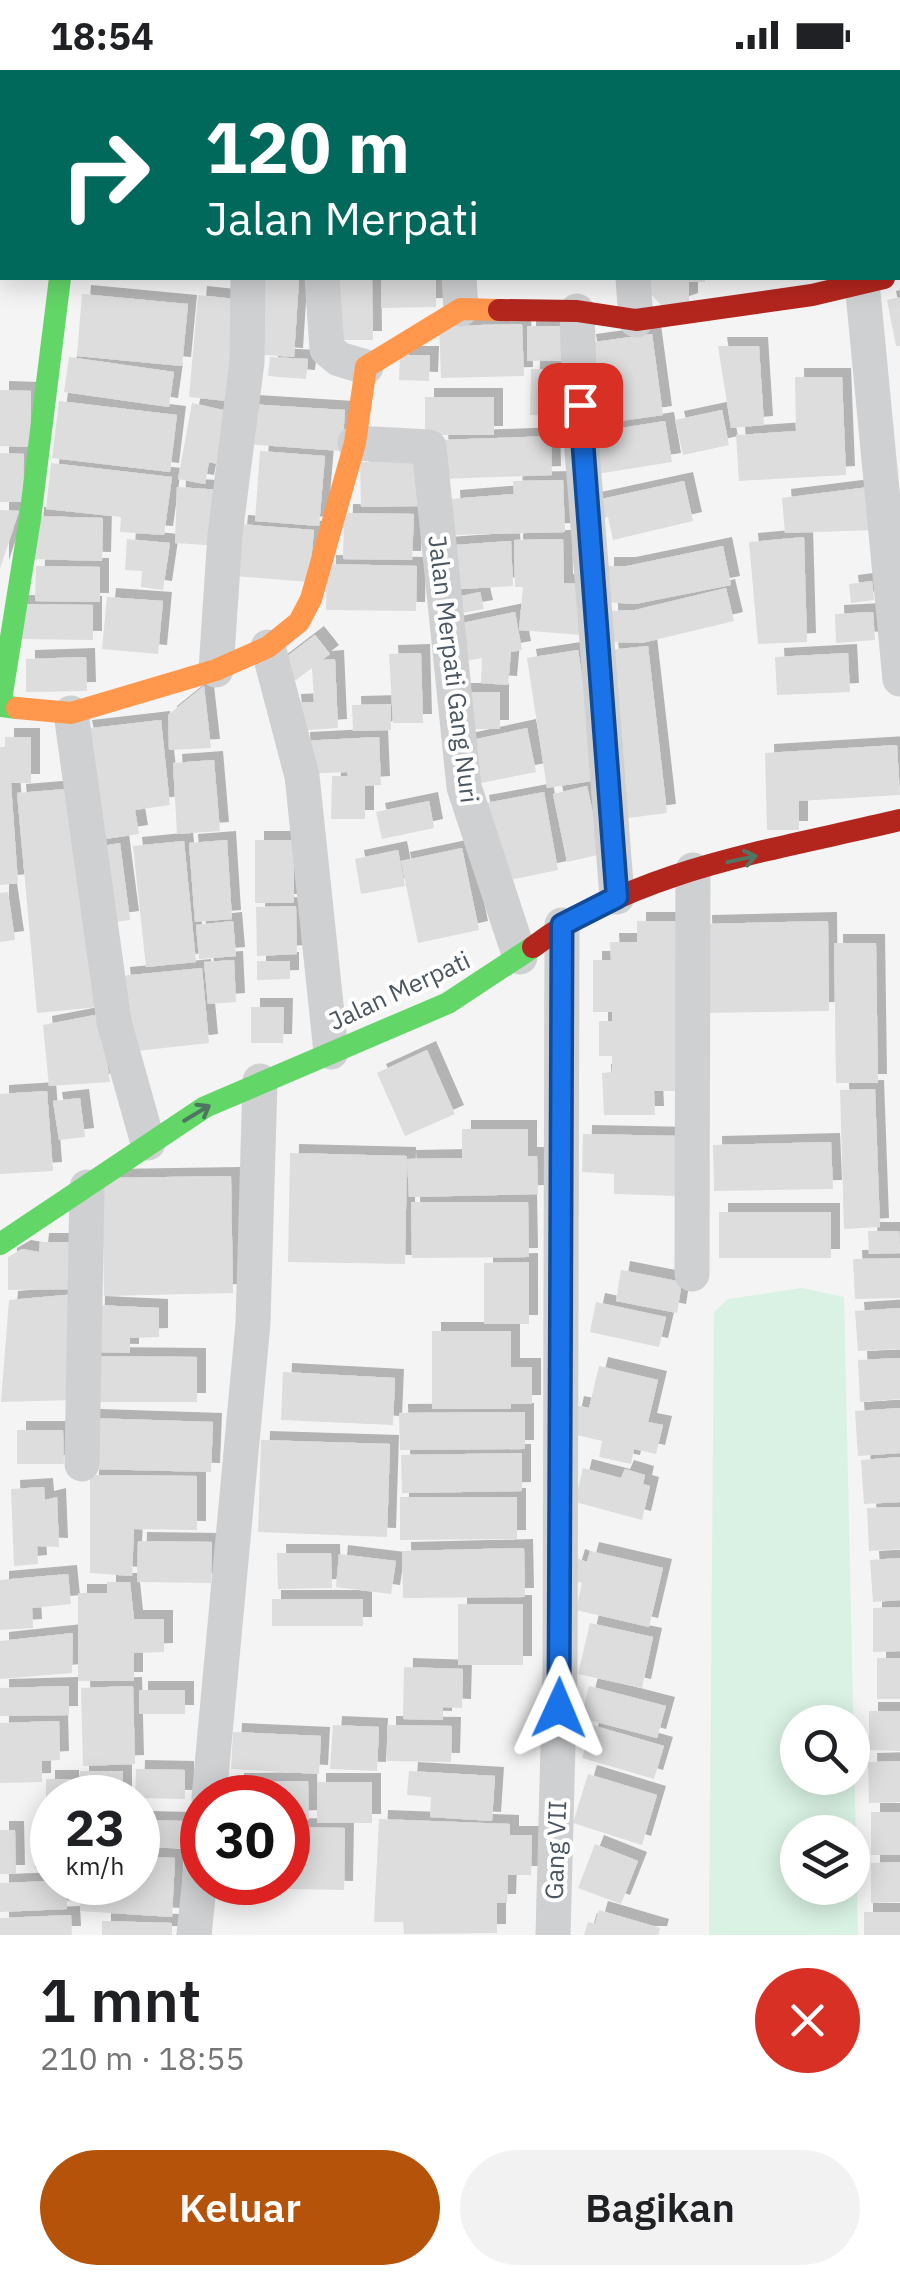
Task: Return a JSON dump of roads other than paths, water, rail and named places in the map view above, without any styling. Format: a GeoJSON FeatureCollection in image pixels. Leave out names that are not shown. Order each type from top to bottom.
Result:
{"type":"FeatureCollection","features":[{"type":"Feature","properties":{"kind":"street"},"geometry":{"type":"LineString","coordinates":[[60,280],[30,520],[0,706],[71,713],[216,670],[268,647],[299,622],[311,599],[355,443],[366,367],[460,293],[636,320],[811,286],[868,280]]}},
{"type":"Feature","properties":{"kind":"street"},"geometry":{"type":"LineString","coordinates":[[216,670],[225,534],[247,362],[248,280]]}},
{"type":"Feature","properties":{"kind":"street"},"geometry":{"type":"LineString","coordinates":[[322,280],[327,349],[366,367]]}},
{"type":"Feature","properties":{"kind":"street"},"geometry":{"type":"LineString","coordinates":[[633,280],[636,320]]}},
{"type":"Feature","properties":{"kind":"street"},"geometry":{"type":"LineString","coordinates":[[877,280],[900,679]]}},
{"type":"Feature","properties":{"kind":"street"},"geometry":{"type":"LineString","coordinates":[[577,310],[580,437],[617,897]]}},
{"type":"Feature","properties":{"kind":"street","name":"Jalan Merpati Gang Nuri"},"geometry":{"type":"LineString","coordinates":[[355,443],[429,447],[464,787],[520,957]]}},
{"type":"Feature","properties":{"kind":"street"},"geometry":{"type":"LineString","coordinates":[[268,647],[302,776],[331,1052]]}},
{"type":"Feature","properties":{"kind":"street"},"geometry":{"type":"LineString","coordinates":[[71,713],[114,1022],[148,1143]]}},
{"type":"Feature","properties":{"kind":"street","name":"Jalan Merpati"},"geometry":{"type":"LineString","coordinates":[[0,1244],[205,1107],[448,1002],[520,957],[562,925],[617,897],[694,870],[900,820]]}},
{"type":"Feature","properties":{"kind":"street"},"geometry":{"type":"LineString","coordinates":[[692,1274],[694,870]]}},
{"type":"Feature","properties":{"kind":"street","name":"Gang VII"},"geometry":{"type":"LineString","coordinates":[[553,1935],[560,1670],[562,925]]}},
{"type":"Feature","properties":{"kind":"street"},"geometry":{"type":"LineString","coordinates":[[211,1775],[253,1323],[260,1081]]}},
{"type":"Feature","properties":{"kind":"street"},"geometry":{"type":"LineString","coordinates":[[82,1464],[87,1187]]}},
{"type":"Feature","properties":{"kind":"street"},"geometry":{"type":"LineString","coordinates":[[194,1935],[197,1905]]}}]}
